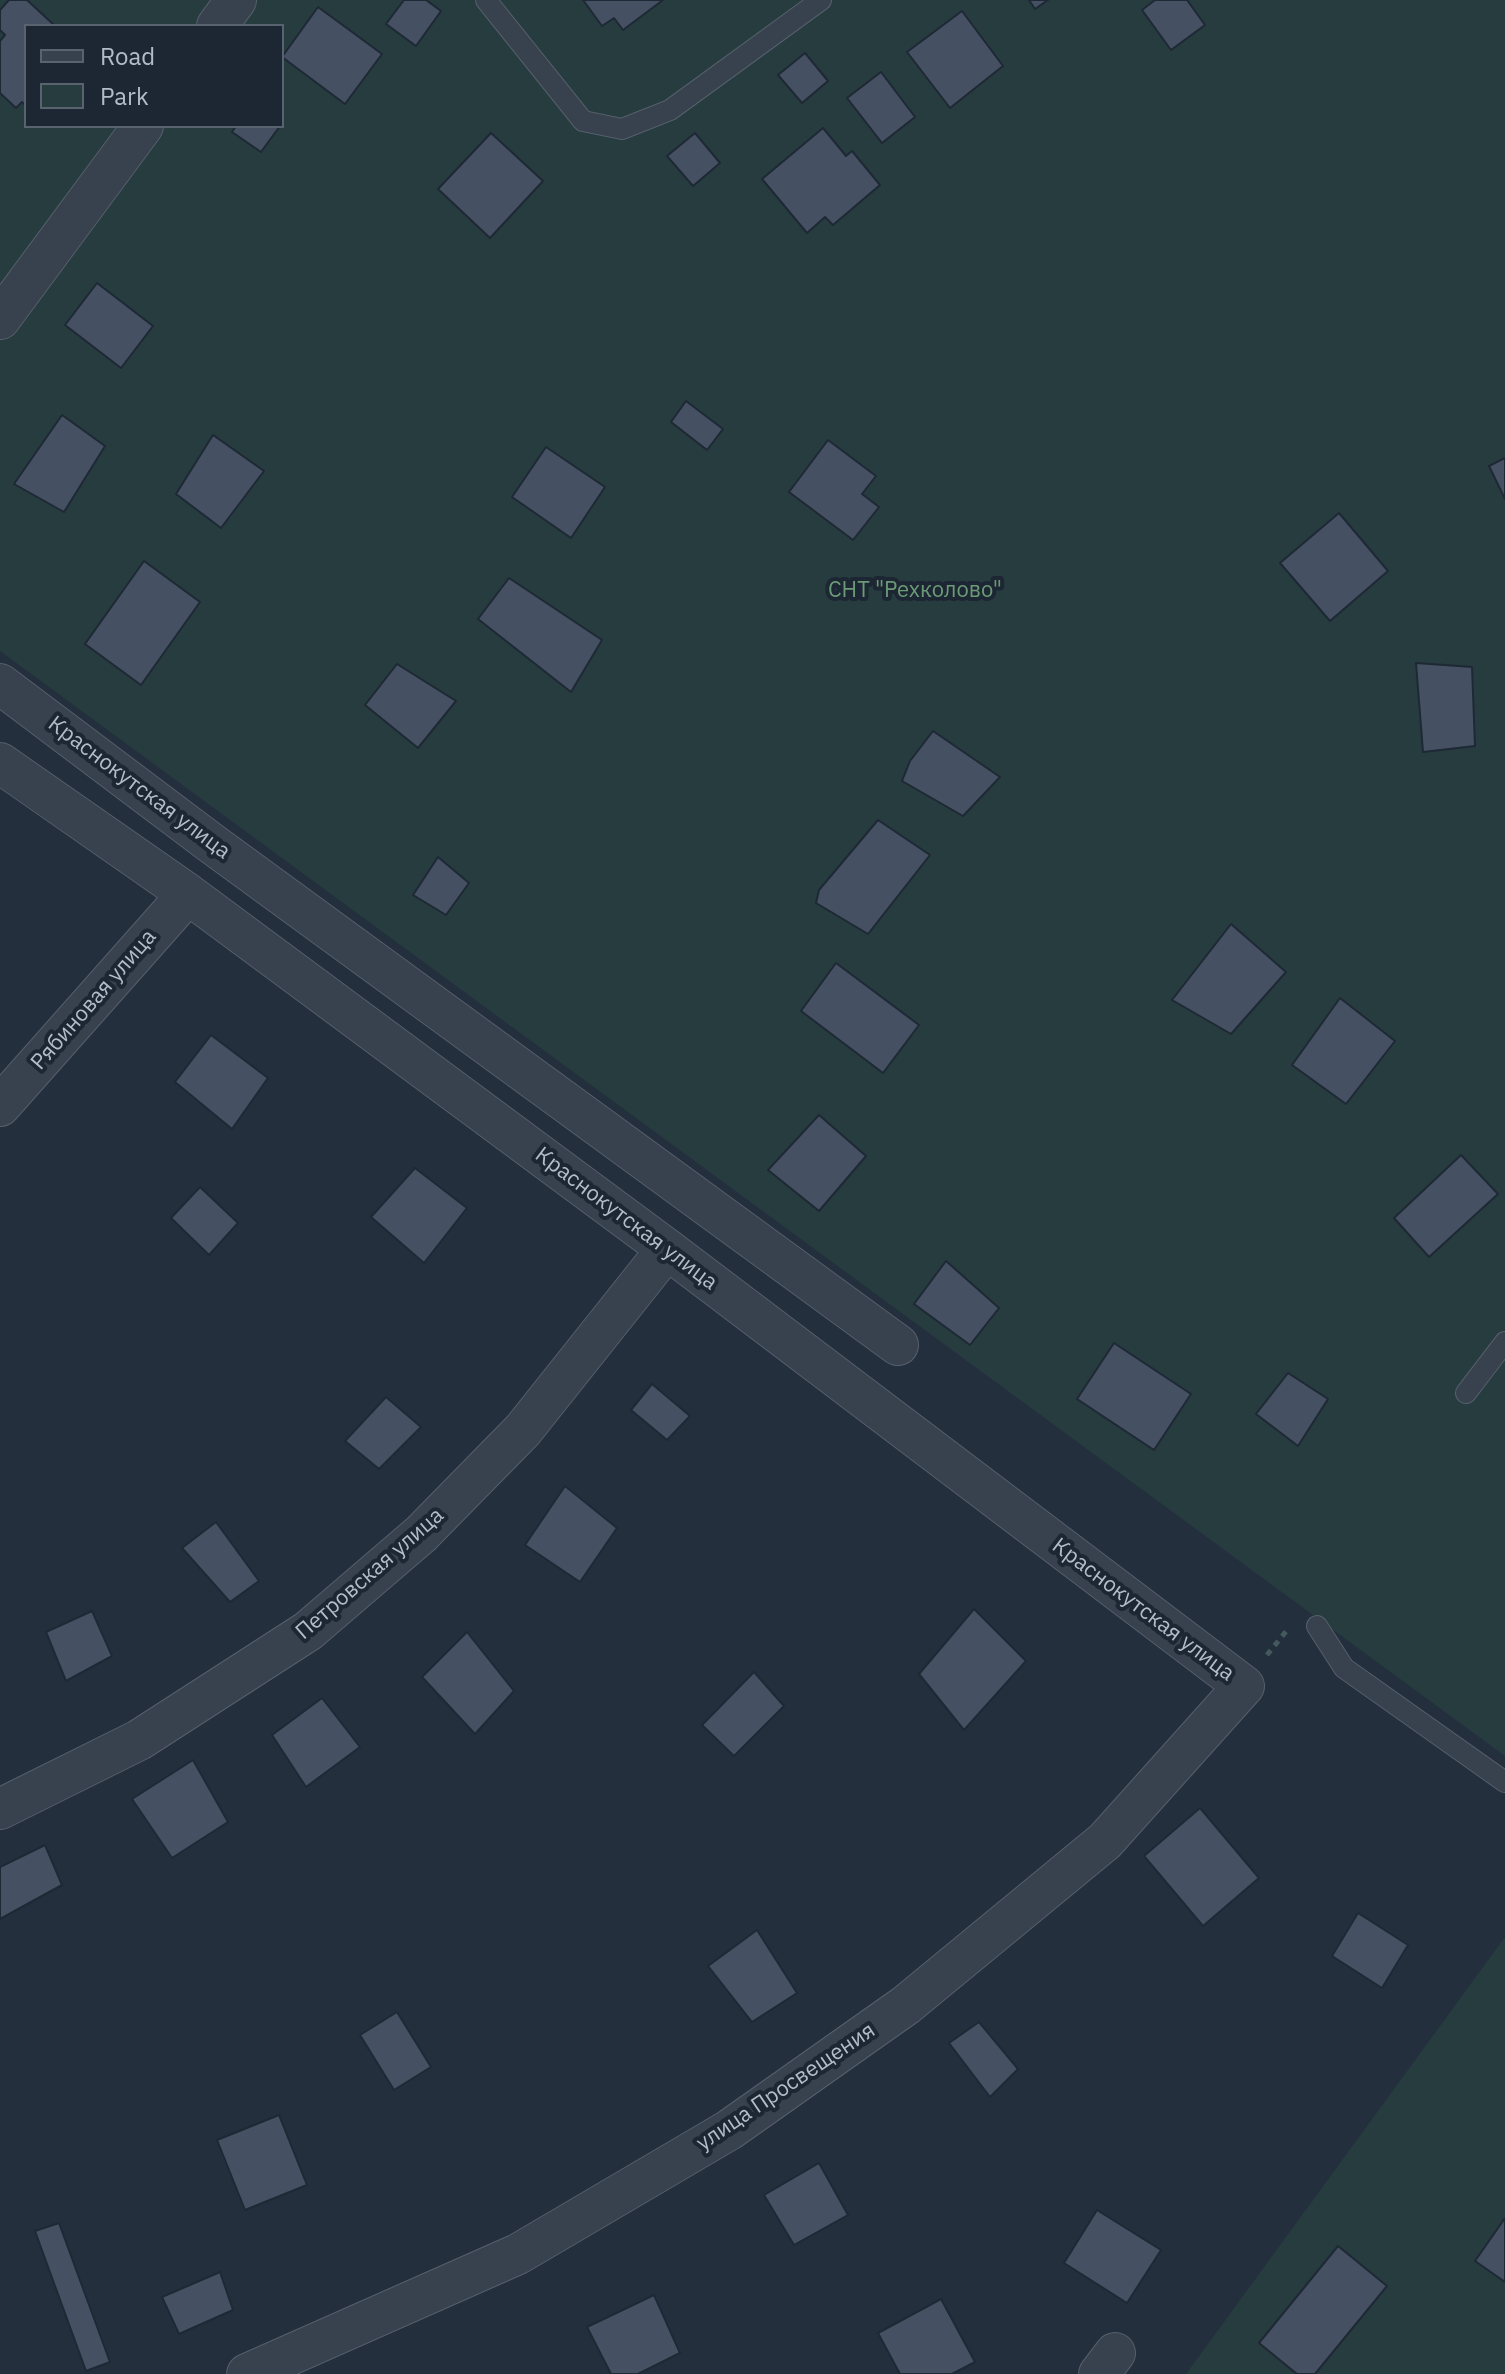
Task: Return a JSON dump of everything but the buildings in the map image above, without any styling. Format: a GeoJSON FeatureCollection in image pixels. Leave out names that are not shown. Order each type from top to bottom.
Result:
{"type":"FeatureCollection","features":[{"type":"Feature","properties":{"kind":"street"},"geometry":{"type":"LineString","coordinates":[[218,24],[236,0]]}},
{"type":"Feature","properties":{"kind":"street"},"geometry":{"type":"LineString","coordinates":[[0,319],[142,128]]}},
{"type":"Feature","properties":{"kind":"street","name":"Краснокутская улица"},"geometry":{"type":"LineString","coordinates":[[0,684],[211,843],[898,1345]]}},
{"type":"Feature","properties":{"kind":"street","name":"Краснокутская улица"},"geometry":{"type":"LineString","coordinates":[[0,763],[188,894],[667,1249],[1244,1686]]}},
{"type":"Feature","properties":{"kind":"street","name":"Рябиновая улица"},"geometry":{"type":"LineString","coordinates":[[0,1106],[188,894]]}},
{"type":"Feature","properties":{"kind":"street","name":"Петровская улица"},"geometry":{"type":"LineString","coordinates":[[0,1809],[139,1740],[308,1631],[421,1534],[523,1430],[667,1249]]}},
{"type":"Feature","properties":{"kind":"street","name":"улица Просвещения"},"geometry":{"type":"LineString","coordinates":[[247,2374],[518,2254],[729,2130],[906,2005],[1105,1841],[1244,1686]]}},
{"type":"Feature","properties":{"kind":"lane"},"geometry":{"type":"LineString","coordinates":[[486,0],[583,121],[622,129],[670,110],[821,0]]}},
{"type":"Feature","properties":{"kind":"lane"},"geometry":{"type":"LineString","coordinates":[[1466,1393],[1505,1342]]}},
{"type":"Feature","properties":{"kind":"lane"},"geometry":{"type":"LineString","coordinates":[[1317,1626],[1344,1668],[1505,1782]]}},
{"type":"Feature","properties":{"kind":"path"},"geometry":{"type":"LineString","coordinates":[[1244,1686],[1286,1629],[1317,1626]]}},
{"type":"Feature","properties":{"kind":"green space","name":"СНТ \"Рехколово\""},"geometry":{"type":"Polygon","coordinates":[[[0,0],[1505,0],[1505,1756],[0,651],[0,0]]]}},
{"type":"Feature","properties":{"kind":"green space"},"geometry":{"type":"Polygon","coordinates":[[[1505,1937],[1505,2374],[1186,2374],[1505,1937]]]}}]}
